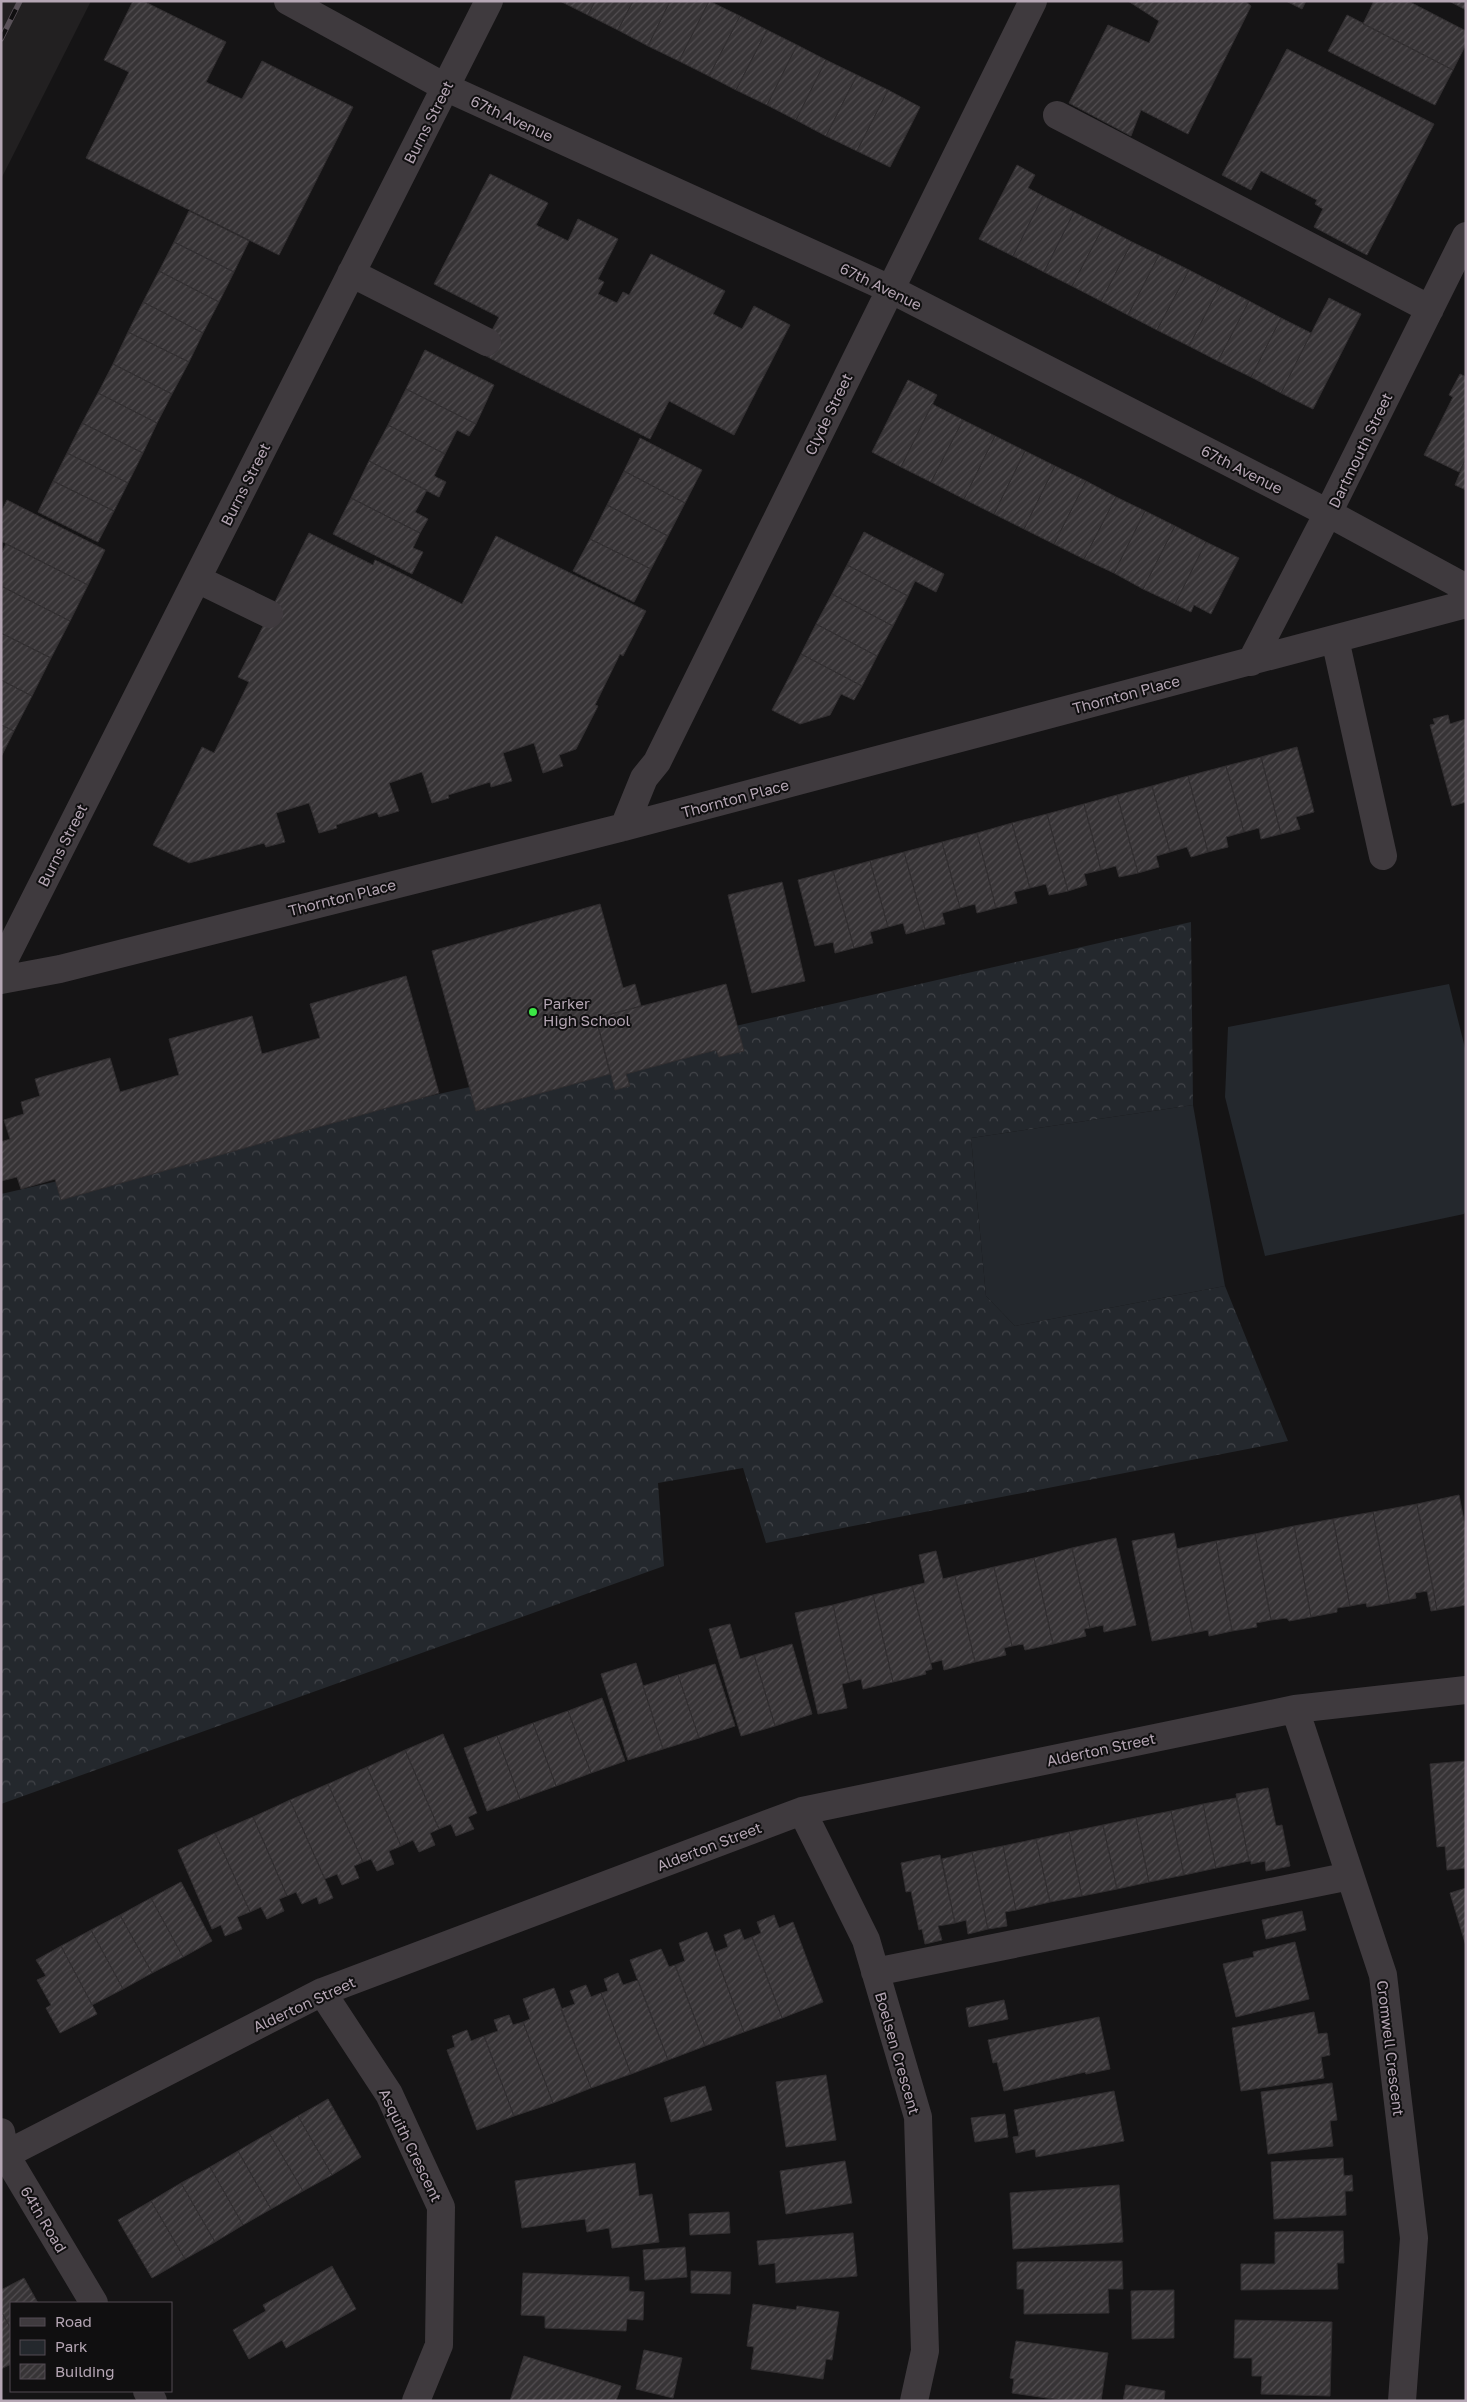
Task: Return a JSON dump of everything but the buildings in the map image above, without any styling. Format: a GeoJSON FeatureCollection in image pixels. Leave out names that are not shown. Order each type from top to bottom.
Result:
{"type":"FeatureCollection","features":[{"type":"Feature","properties":{"kind":"street","name":"67th Avenue"},"geometry":{"type":"LineString","coordinates":[[288,1],[445,87],[890,289],[1328,513],[1466,588]]}},
{"type":"Feature","properties":{"kind":"street","name":"Burns Street"},"geometry":{"type":"LineString","coordinates":[[1,966],[9,930],[197,579],[489,1]]}},
{"type":"Feature","properties":{"kind":"street","name":"Clyde Street"},"geometry":{"type":"LineString","coordinates":[[624,827],[644,778],[657,762],[1034,1]]}},
{"type":"Feature","properties":{"kind":"street"},"geometry":{"type":"LineString","coordinates":[[1057,115],[1430,309]]}},
{"type":"Feature","properties":{"kind":"street","name":"Dartmouth Street"},"geometry":{"type":"LineString","coordinates":[[1251,662],[1328,513],[1466,236]]}},
{"type":"Feature","properties":{"kind":"street"},"geometry":{"type":"LineString","coordinates":[[351,273],[487,342]]}},
{"type":"Feature","properties":{"kind":"street"},"geometry":{"type":"LineString","coordinates":[[197,579],[269,614]]}},
{"type":"Feature","properties":{"kind":"street","name":"Thornton Place"},"geometry":{"type":"LineString","coordinates":[[1,980],[60,969],[624,827],[1466,604]]}},
{"type":"Feature","properties":{"kind":"street"},"geometry":{"type":"LineString","coordinates":[[1335,639],[1382,856]]}},
{"type":"Feature","properties":{"kind":"street","name":"Alderton Street"},"geometry":{"type":"LineString","coordinates":[[2,2148],[322,1992],[802,1811],[1294,1709],[1466,1690]]}},
{"type":"Feature","properties":{"kind":"street","name":"Cromwell Crescent"},"geometry":{"type":"LineString","coordinates":[[1294,1709],[1383,1975],[1414,2238],[1402,2401]]}},
{"type":"Feature","properties":{"kind":"street","name":"Boelsen Crescent"},"geometry":{"type":"LineString","coordinates":[[802,1811],[866,1940],[918,2117],[926,2351],[914,2401]]}},
{"type":"Feature","properties":{"kind":"street"},"geometry":{"type":"LineString","coordinates":[[875,1972],[1350,1876]]}},
{"type":"Feature","properties":{"kind":"street","name":"Asquith Crescent"},"geometry":{"type":"LineString","coordinates":[[322,1992],[389,2094],[441,2207],[439,2345],[416,2401]]}},
{"type":"Feature","properties":{"kind":"street","name":"64th Road"},"geometry":{"type":"LineString","coordinates":[[2,2148],[93,2302]]}},
{"type":"Feature","properties":{"kind":"shaded area"},"geometry":{"type":"Polygon","coordinates":[[[1,1],[91,1],[1,179],[1,1]]]}},
{"type":"Feature","properties":{"kind":"green space"},"geometry":{"type":"Polygon","coordinates":[[[1191,922],[1193,1105],[971,1138],[986,1296],[1015,1326],[1225,1286],[1288,1441],[766,1543],[743,1468],[658,1483],[664,1566],[1,1804],[1,1194],[1191,922]]]}},
{"type":"Feature","properties":{"kind":"green space"},"geometry":{"type":"Polygon","coordinates":[[[1449,984],[1466,1052],[1466,1210],[1464,1214],[1265,1256],[1225,1097],[1228,1027],[1449,984]]]}},
{"type":"Feature","properties":{"kind":"green space"},"geometry":{"type":"Polygon","coordinates":[[[1193,1105],[1225,1286],[1015,1326],[986,1296],[971,1138],[1193,1105]]]}},
{"type":"Feature","properties":{"kind":"railway"},"geometry":{"type":"LineString","coordinates":[[1,39],[20,1]]}},
{"type":"Feature","properties":{"kind":"place","name":"Parker High School"},"geometry":{"type":"Point","coordinates":[533,1012]}}]}
